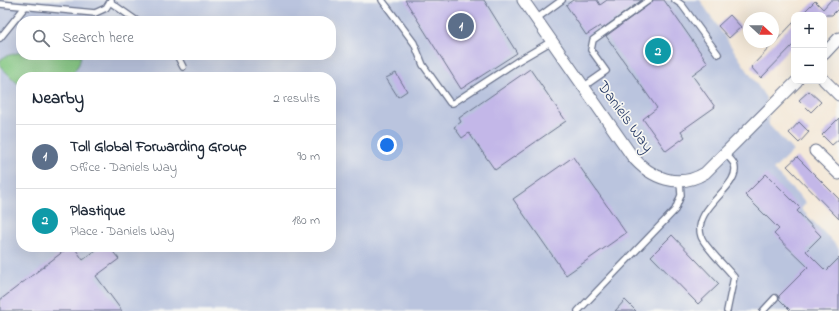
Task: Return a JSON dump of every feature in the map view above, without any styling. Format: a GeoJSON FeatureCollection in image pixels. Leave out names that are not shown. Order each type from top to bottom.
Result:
{"type":"FeatureCollection","features":[{"type":"Feature","properties":{"kind":"street","name":"Daniels Way"},"geometry":{"type":"LineString","coordinates":[[523,0],[639,165],[656,176],[680,182]]}},
{"type":"Feature","properties":{"kind":"street"},"geometry":{"type":"LineString","coordinates":[[827,51],[839,38]]}},
{"type":"Feature","properties":{"kind":"street"},"geometry":{"type":"LineString","coordinates":[[827,83],[839,95]]}},
{"type":"Feature","properties":{"kind":"street"},"geometry":{"type":"LineString","coordinates":[[680,182],[693,179],[706,173],[794,84]]}},
{"type":"Feature","properties":{"kind":"street"},"geometry":{"type":"LineString","coordinates":[[815,151],[838,170]]}},
{"type":"Feature","properties":{"kind":"lane"},"geometry":{"type":"LineString","coordinates":[[382,0],[414,43],[423,66],[450,103],[453,103],[516,62],[552,41]]}},
{"type":"Feature","properties":{"kind":"lane"},"geometry":{"type":"LineString","coordinates":[[536,19],[562,0]]}},
{"type":"Feature","properties":{"kind":"lane"},"geometry":{"type":"LineString","coordinates":[[584,87],[606,70],[591,50],[593,40],[649,0]]}},
{"type":"Feature","properties":{"kind":"lane"},"geometry":{"type":"LineString","coordinates":[[676,0],[682,5],[718,54]]}},
{"type":"Feature","properties":{"kind":"lane"},"geometry":{"type":"LineString","coordinates":[[0,4],[95,13],[106,8],[111,1],[130,16]]}},
{"type":"Feature","properties":{"kind":"lane"},"geometry":{"type":"LineString","coordinates":[[18,16],[25,7]]}},
{"type":"Feature","properties":{"kind":"lane"},"geometry":{"type":"LineString","coordinates":[[0,38],[16,18]]}},
{"type":"Feature","properties":{"kind":"lane"},"geometry":{"type":"LineString","coordinates":[[180,60],[183,67]]}},
{"type":"Feature","properties":{"kind":"lane"},"geometry":{"type":"LineString","coordinates":[[726,154],[734,163],[735,170],[731,180],[704,214],[698,226],[701,238],[734,277],[727,311]]}},
{"type":"Feature","properties":{"kind":"lane"},"geometry":{"type":"LineString","coordinates":[[578,311],[675,210],[681,195],[680,182]]}},
{"type":"Feature","properties":{"kind":"lane"},"geometry":{"type":"LineString","coordinates":[[763,311],[775,298]]}},
{"type":"Feature","properties":{"kind":"shaded area"},"geometry":{"type":"Polygon","coordinates":[[[0,0],[700,0],[766,98],[769,125],[793,151],[773,170],[806,203],[801,209],[839,248],[839,311],[0,311],[0,0]]]}},
{"type":"Feature","properties":{"kind":"green space"},"geometry":{"type":"Polygon","coordinates":[[[16,53],[16,60],[80,60],[73,72],[16,72],[16,82],[0,66],[0,60],[6,56],[16,53]]]}},
{"type":"Feature","properties":{"kind":"building"},"geometry":{"type":"Polygon","coordinates":[[[405,0],[484,0],[517,53],[461,89],[405,0]]]}},
{"type":"Feature","properties":{"kind":"building"},"geometry":{"type":"Polygon","coordinates":[[[573,0],[597,0],[600,5],[607,0],[642,0],[602,29],[600,26],[586,35],[566,5],[573,0]]]}},
{"type":"Feature","properties":{"kind":"building"},"geometry":{"type":"Polygon","coordinates":[[[653,0],[664,0],[708,63],[692,75],[715,107],[681,131],[685,137],[666,151],[643,119],[657,108],[606,36],[653,0]]]}},
{"type":"Feature","properties":{"kind":"building"},"geometry":{"type":"Polygon","coordinates":[[[831,0],[839,0],[839,8],[832,15],[827,15],[827,12],[804,12],[815,1],[823,9],[831,0]]]}},
{"type":"Feature","properties":{"kind":"building"},"geometry":{"type":"Polygon","coordinates":[[[730,15],[741,27],[729,38],[718,26],[730,15]]]}},
{"type":"Feature","properties":{"kind":"building"},"geometry":{"type":"Polygon","coordinates":[[[791,25],[791,47],[761,78],[751,67],[769,48],[779,48],[779,38],[791,25]]]}},
{"type":"Feature","properties":{"kind":"building"},"geometry":{"type":"Polygon","coordinates":[[[530,69],[566,121],[495,170],[469,133],[462,138],[454,127],[461,122],[459,118],[530,69]]]}},
{"type":"Feature","properties":{"kind":"building"},"geometry":{"type":"Polygon","coordinates":[[[396,73],[407,91],[398,97],[386,78],[396,73]]]}},
{"type":"Feature","properties":{"kind":"building"},"geometry":{"type":"Polygon","coordinates":[[[809,91],[821,102],[811,112],[799,100],[809,91]]]}},
{"type":"Feature","properties":{"kind":"building"},"geometry":{"type":"Polygon","coordinates":[[[839,118],[839,139],[832,145],[822,135],[839,118]]]}},
{"type":"Feature","properties":{"kind":"building"},"geometry":{"type":"Polygon","coordinates":[[[799,122],[809,132],[799,143],[789,133],[799,122]]]}},
{"type":"Feature","properties":{"kind":"building"},"geometry":{"type":"Polygon","coordinates":[[[573,157],[626,233],[566,275],[513,199],[573,157]]]}},
{"type":"Feature","properties":{"kind":"building"},"geometry":{"type":"Polygon","coordinates":[[[797,157],[839,199],[839,219],[787,166],[797,157]]]}},
{"type":"Feature","properties":{"kind":"building"},"geometry":{"type":"Polygon","coordinates":[[[766,174],[800,208],[797,211],[821,236],[806,251],[826,271],[839,258],[839,311],[791,311],[779,299],[779,296],[808,267],[774,234],[779,229],[745,195],[766,174]]]}},
{"type":"Feature","properties":{"kind":"building"},"geometry":{"type":"Polygon","coordinates":[[[672,235],[719,284],[698,304],[651,256],[672,235]]]}},
{"type":"Feature","properties":{"kind":"building"},"geometry":{"type":"Polygon","coordinates":[[[62,252],[77,252],[83,260],[93,252],[113,252],[119,259],[96,276],[122,311],[0,311],[0,300],[62,252]]]}},
{"type":"Feature","properties":{"kind":"building"},"geometry":{"type":"Polygon","coordinates":[[[625,300],[636,311],[615,311],[625,300]]]}},
{"type":"Feature","properties":{"kind":"place","name":"Toll Global Forwarding Group"},"geometry":{"type":"Point","coordinates":[461,26]}},
{"type":"Feature","properties":{"kind":"place","name":"Plastique"},"geometry":{"type":"Point","coordinates":[658,51]}}]}
